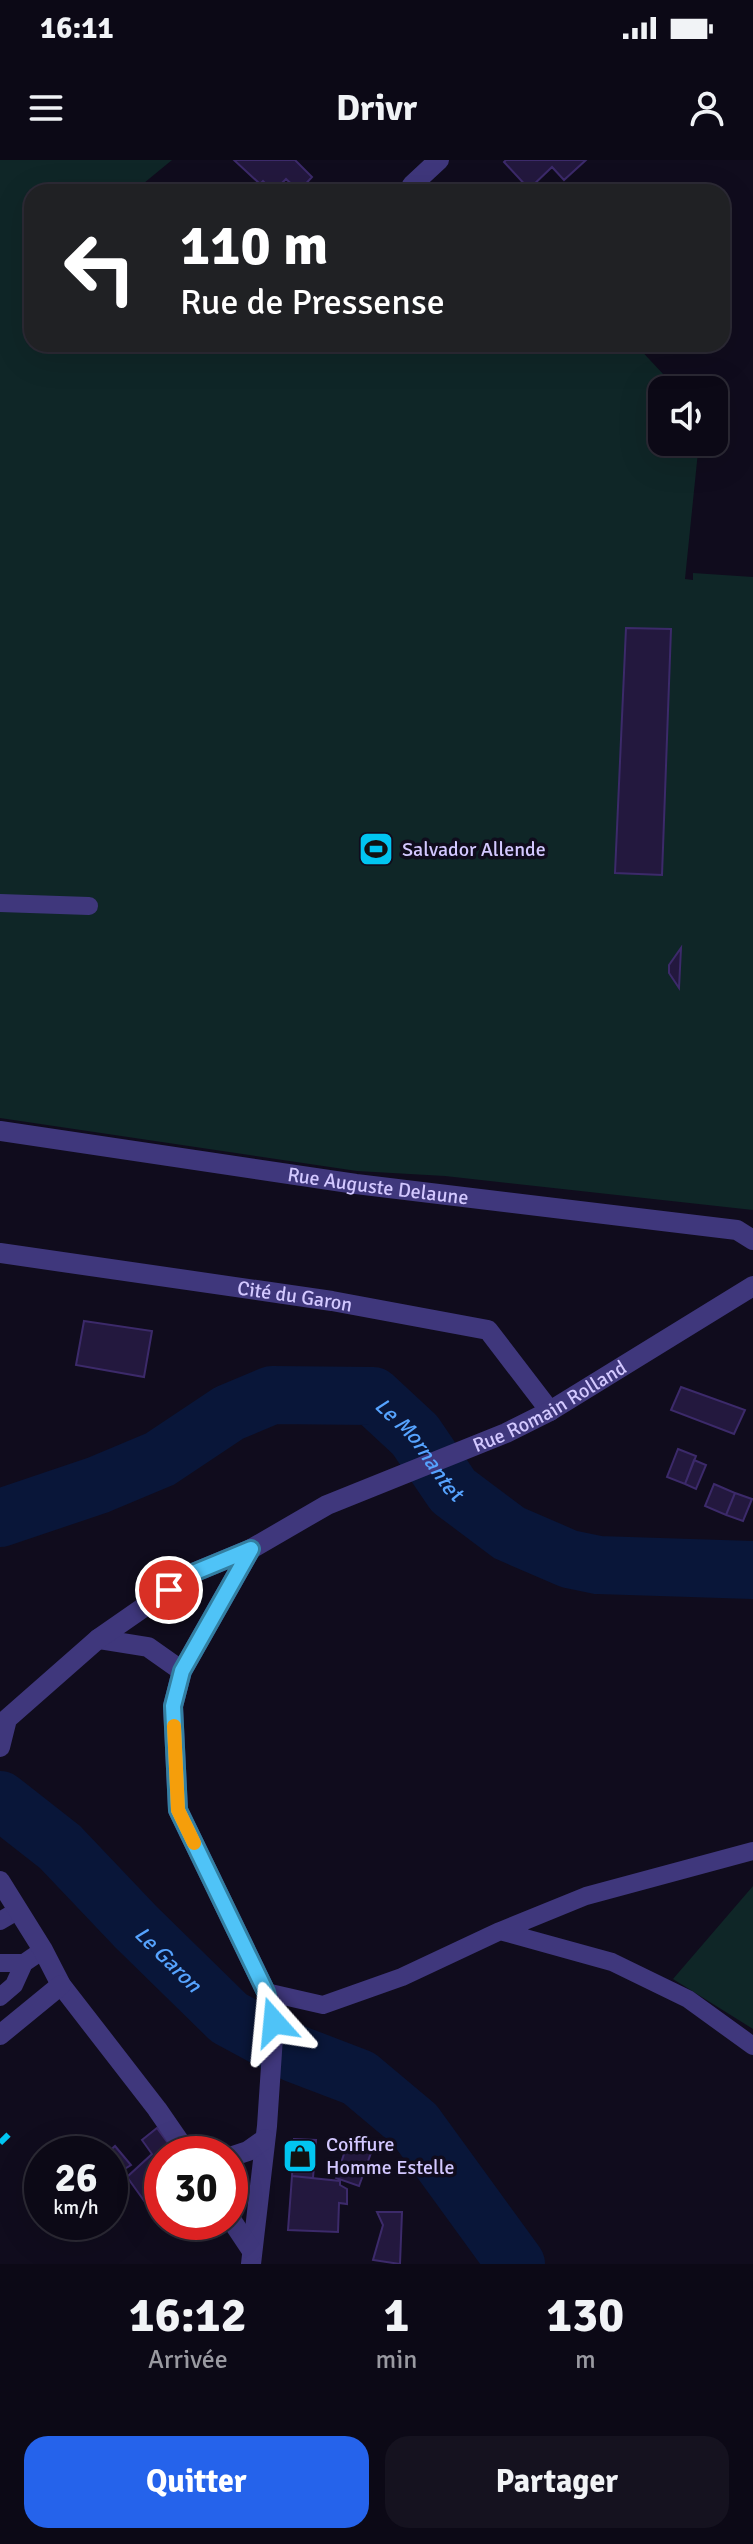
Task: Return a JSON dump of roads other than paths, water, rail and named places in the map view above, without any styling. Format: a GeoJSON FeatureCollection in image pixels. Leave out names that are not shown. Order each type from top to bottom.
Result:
{"type":"FeatureCollection","features":[{"type":"Feature","properties":{"kind":"street"},"geometry":{"type":"LineString","coordinates":[[413,184],[439,160]]}},
{"type":"Feature","properties":{"kind":"street","name":"Rue Auguste Delaune"},"geometry":{"type":"LineString","coordinates":[[0,1131],[356,1184],[737,1230],[753,1240]]}},
{"type":"Feature","properties":{"kind":"street","name":"Cité du Garon"},"geometry":{"type":"LineString","coordinates":[[0,1253],[332,1301],[488,1330],[550,1411]]}},
{"type":"Feature","properties":{"kind":"street","name":"Rue Romain Rolland"},"geometry":{"type":"LineString","coordinates":[[0,1747],[7,1719],[98,1639],[193,1573],[251,1549],[327,1505],[550,1411],[753,1286]]}},
{"type":"Feature","properties":{"kind":"street"},"geometry":{"type":"LineString","coordinates":[[251,1549],[182,1671],[173,1706],[178,1810],[266,1992],[274,2022],[266,2133],[251,2258]]}},
{"type":"Feature","properties":{"kind":"street"},"geometry":{"type":"LineString","coordinates":[[98,1639],[148,1647],[182,1671]]}},
{"type":"Feature","properties":{"kind":"street"},"geometry":{"type":"LineString","coordinates":[[1,1884],[8,1916],[43,1950],[61,1985],[176,2136]]}},
{"type":"Feature","properties":{"kind":"street"},"geometry":{"type":"LineString","coordinates":[[0,2035],[61,1985]]}},
{"type":"Feature","properties":{"kind":"street"},"geometry":{"type":"LineString","coordinates":[[248,2151],[266,2133]]}},
{"type":"Feature","properties":{"kind":"street"},"geometry":{"type":"LineString","coordinates":[[242,2240],[251,2258]]}},
{"type":"Feature","properties":{"kind":"lane"},"geometry":{"type":"LineString","coordinates":[[0,903],[89,906]]}},
{"type":"Feature","properties":{"kind":"lane"},"geometry":{"type":"LineString","coordinates":[[266,1992],[323,2005],[402,1977],[500,1931],[586,1896],[753,1851]]}},
{"type":"Feature","properties":{"kind":"lane"},"geometry":{"type":"LineString","coordinates":[[500,1931],[612,1962],[688,1999],[753,2046]]}},
{"type":"Feature","properties":{"kind":"lane"},"geometry":{"type":"LineString","coordinates":[[0,1997],[14,1985],[24,1963],[43,1950]]}},
{"type":"Feature","properties":{"kind":"lane"},"geometry":{"type":"LineString","coordinates":[[0,1963],[24,1963]]}},
{"type":"Feature","properties":{"kind":"waterway","name":"Le Mornantet"},"geometry":{"type":"LineString","coordinates":[[0,1518],[98,1485],[160,1459],[229,1413],[272,1395],[373,1396],[415,1435],[453,1491],[509,1533],[569,1559],[598,1565],[753,1570]]}},
{"type":"Feature","properties":{"kind":"waterway","name":"Le Garon"},"geometry":{"type":"LineString","coordinates":[[0,1800],[60,1847],[229,2018],[296,2054],[359,2078],[415,2125],[516,2264]]}},
{"type":"Feature","properties":{"kind":"railway"},"geometry":{"type":"LineString","coordinates":[[0,2143],[15,2128]]}},
{"type":"Feature","properties":{"kind":"place","name":"Salvador Allende"},"geometry":{"type":"Point","coordinates":[376,849]}},
{"type":"Feature","properties":{"kind":"place","name":"Coiffure Homme Estelle"},"geometry":{"type":"Point","coordinates":[300,2156]}}]}
